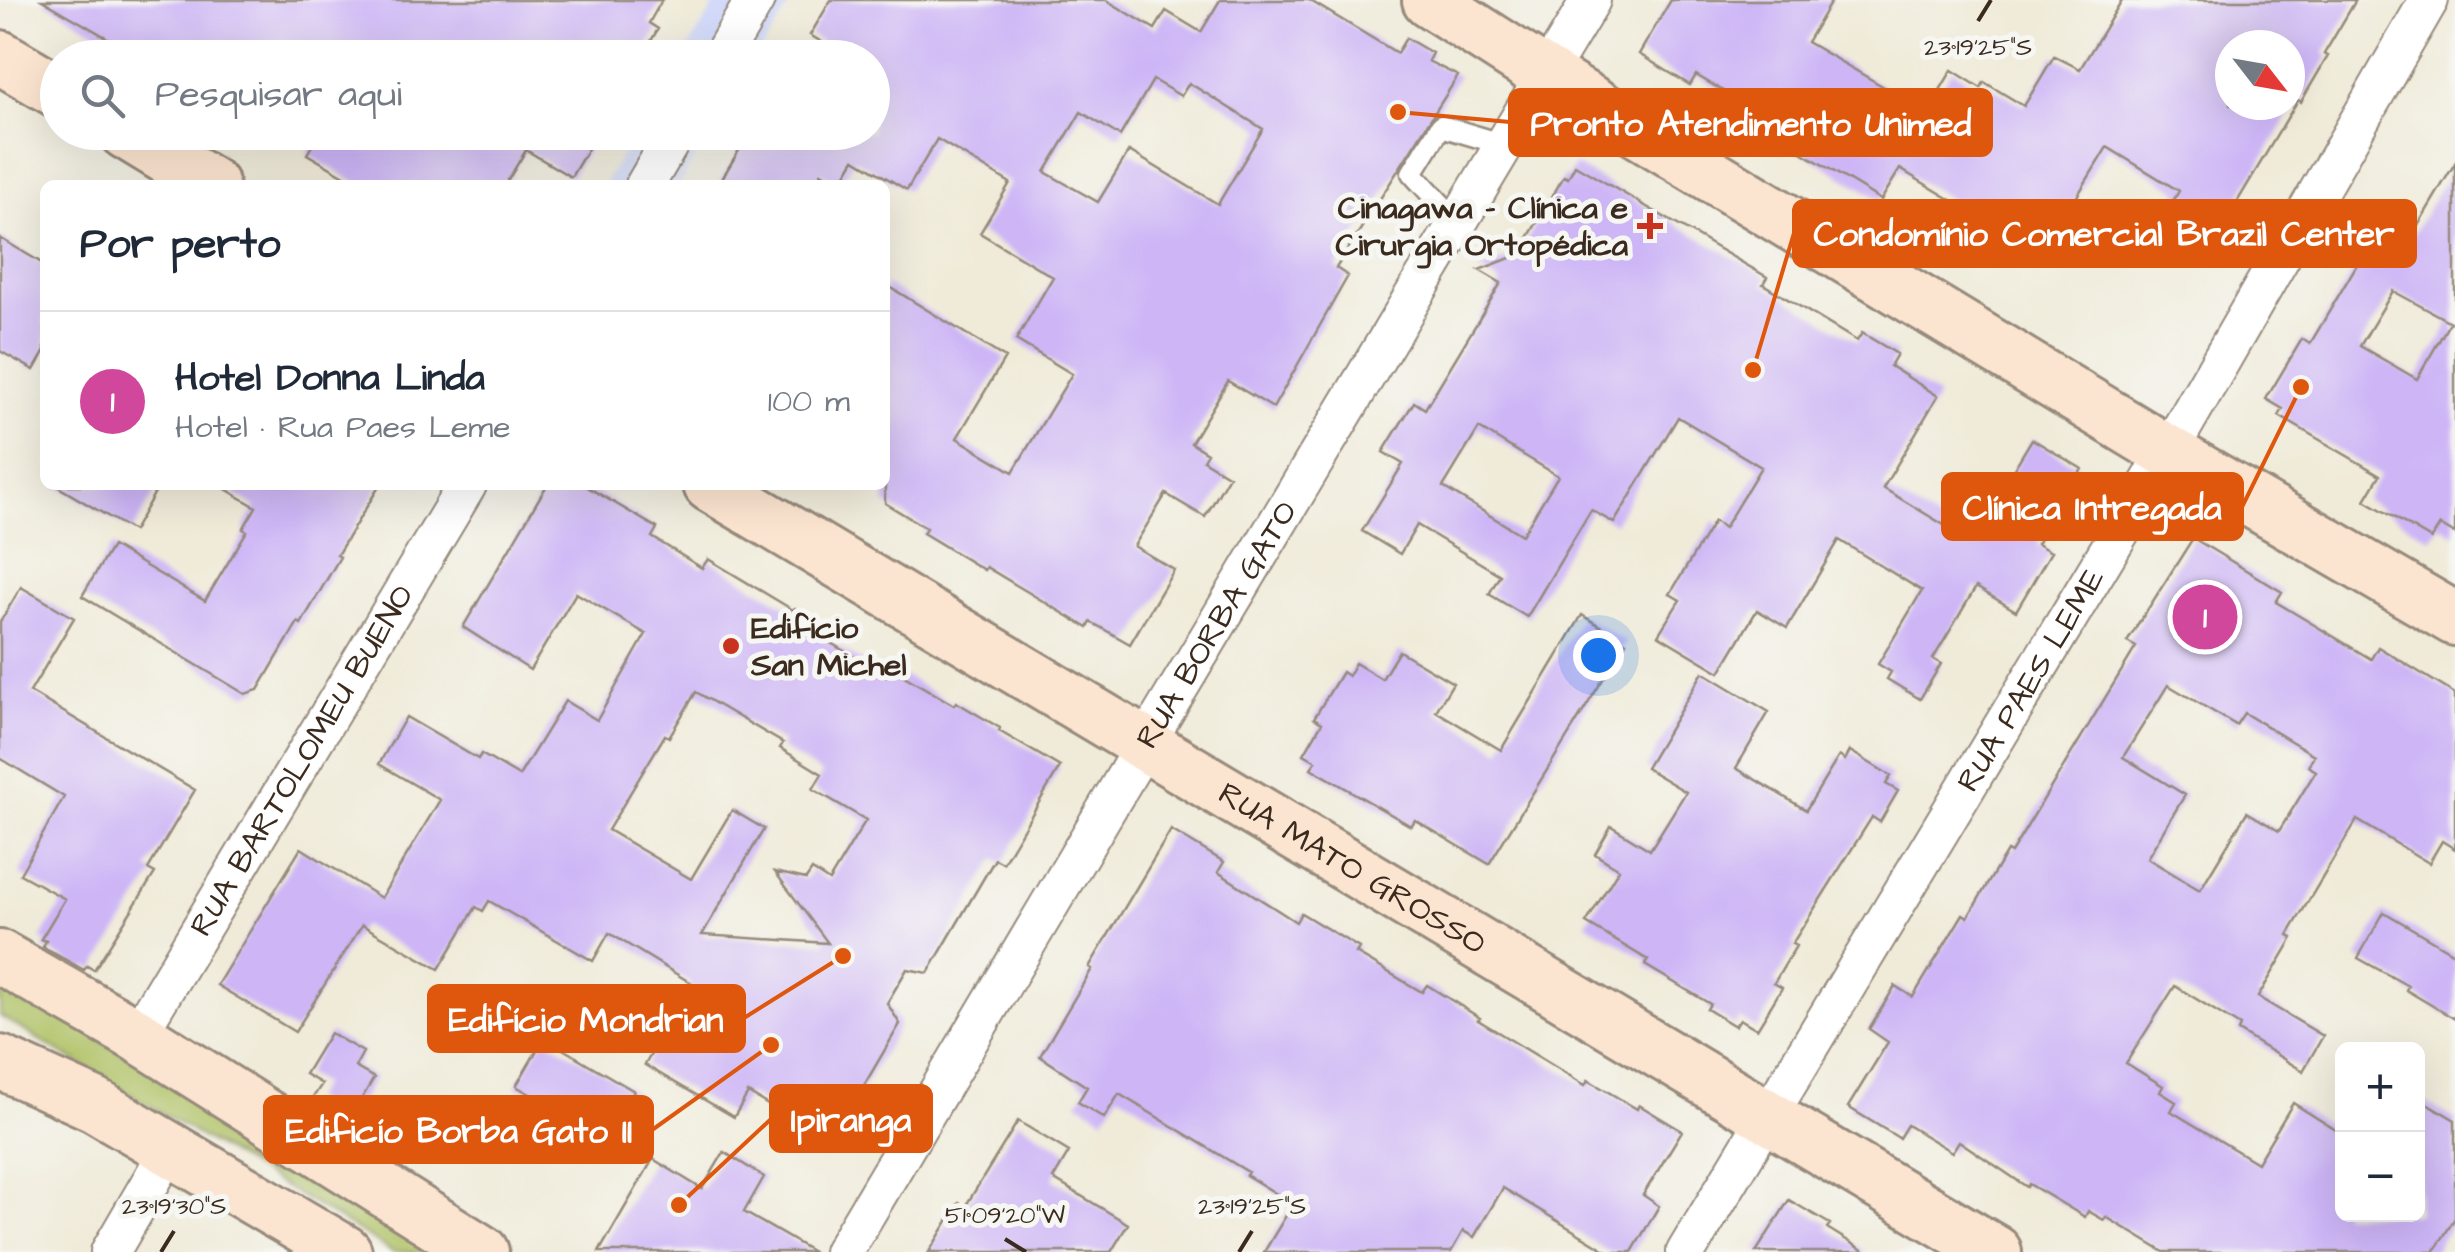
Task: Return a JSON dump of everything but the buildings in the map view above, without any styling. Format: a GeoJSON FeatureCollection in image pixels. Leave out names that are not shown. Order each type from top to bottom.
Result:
{"type":"FeatureCollection","features":[{"type":"Feature","properties":{"kind":"main road"},"geometry":{"type":"LineString","coordinates":[[1428,0],[2168,452],[2455,619]]}},
{"type":"Feature","properties":{"kind":"main road"},"geometry":{"type":"LineString","coordinates":[[0,56],[40,81]]}},
{"type":"Feature","properties":{"kind":"main road"},"geometry":{"type":"LineString","coordinates":[[155,150],[204,180]]}},
{"type":"Feature","properties":{"kind":"main road","name":"RUA MATO GROSSO"},"geometry":{"type":"LineString","coordinates":[[718,490],[1995,1252]]}},
{"type":"Feature","properties":{"kind":"main road"},"geometry":{"type":"LineString","coordinates":[[0,957],[137,1035],[482,1252]]}},
{"type":"Feature","properties":{"kind":"main road"},"geometry":{"type":"LineString","coordinates":[[0,1062],[95,1105],[345,1252]]}},
{"type":"Feature","properties":{"kind":"street"},"geometry":{"type":"LineString","coordinates":[[731,40],[754,0]]}},
{"type":"Feature","properties":{"kind":"street","name":"RUA BORBA GATO"},"geometry":{"type":"LineString","coordinates":[[843,1252],[1591,0]]}},
{"type":"Feature","properties":{"kind":"street","name":"RUA PAES LEME"},"geometry":{"type":"LineString","coordinates":[[1686,1252],[2168,452],[2429,0]]}},
{"type":"Feature","properties":{"kind":"street"},"geometry":{"type":"LineString","coordinates":[[648,180],[665,150]]}},
{"type":"Feature","properties":{"kind":"street","name":"RUA BARTOLOMEU BUENO"},"geometry":{"type":"LineString","coordinates":[[137,1035],[464,490]]}},
{"type":"Feature","properties":{"kind":"street"},"geometry":{"type":"LineString","coordinates":[[110,1252],[170,1149]]}},
{"type":"Feature","properties":{"kind":"lane"},"geometry":{"type":"LineString","coordinates":[[1458,222],[1412,172],[1441,126],[1504,144]]}},
{"type":"Feature","properties":{"kind":"shaded area"},"geometry":{"type":"Polygon","coordinates":[[[718,0],[793,0],[768,40],[693,40],[718,0]]]}},
{"type":"Feature","properties":{"kind":"shaded area"},"geometry":{"type":"Polygon","coordinates":[[[625,150],[701,150],[682,180],[606,180],[625,150]]]}},
{"type":"Feature","properties":{"kind":"green space"},"geometry":{"type":"Polygon","coordinates":[[[0,980],[459,1252],[393,1252],[0,1016],[0,980]]]}},
{"type":"Feature","properties":{"kind":"place","name":"Pronto Atendimento Unimed"},"geometry":{"type":"Point","coordinates":[1398,112]}},
{"type":"Feature","properties":{"kind":"place","name":"Cinagawa - Clínica e Cirurgia Ortopédica"},"geometry":{"type":"Point","coordinates":[1650,226]}},
{"type":"Feature","properties":{"kind":"place","name":"Condomínio Comercial Brazil Center"},"geometry":{"type":"Point","coordinates":[1753,370]}},
{"type":"Feature","properties":{"kind":"place","name":"Clínica Intregada"},"geometry":{"type":"Point","coordinates":[2301,387]}},
{"type":"Feature","properties":{"kind":"place","name":"Hotel Donna Linda"},"geometry":{"type":"Point","coordinates":[2205,617]}},
{"type":"Feature","properties":{"kind":"place","name":"Edifício San Michel"},"geometry":{"type":"Point","coordinates":[731,646]}},
{"type":"Feature","properties":{"kind":"place","name":"Edifício Mondrian"},"geometry":{"type":"Point","coordinates":[843,956]}},
{"type":"Feature","properties":{"kind":"place","name":"Edificío Borba Gato II"},"geometry":{"type":"Point","coordinates":[771,1045]}},
{"type":"Feature","properties":{"kind":"place","name":"Ipiranga"},"geometry":{"type":"Point","coordinates":[679,1205]}}]}
